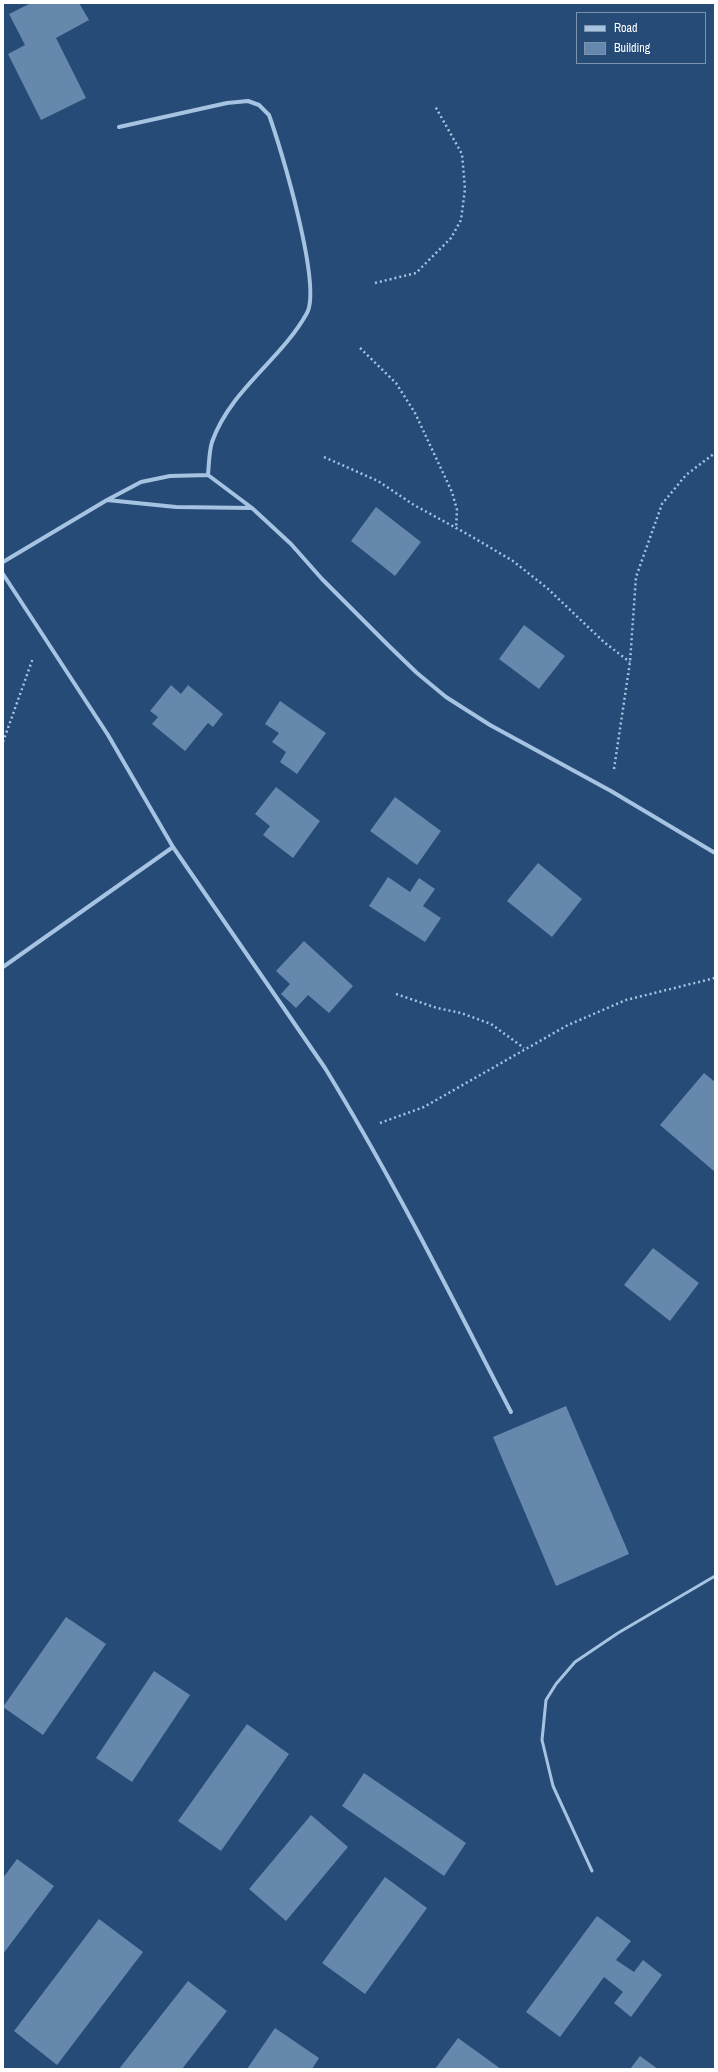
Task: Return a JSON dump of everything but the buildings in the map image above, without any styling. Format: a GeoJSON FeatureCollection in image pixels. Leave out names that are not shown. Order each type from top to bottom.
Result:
{"type":"FeatureCollection","features":[{"type":"Feature","properties":{"kind":"street"},"geometry":{"type":"LineString","coordinates":[[119,127],[227,103],[248,101],[259,105],[269,115],[294,199],[311,284],[308,311],[286,342],[230,406],[212,442],[208,475]]}},
{"type":"Feature","properties":{"kind":"street"},"geometry":{"type":"LineString","coordinates":[[3,562],[107,500],[141,482],[170,476],[208,475],[252,508],[291,544],[322,579],[417,673],[446,697],[490,725],[610,791],[715,853]]}},
{"type":"Feature","properties":{"kind":"street"},"geometry":{"type":"LineString","coordinates":[[107,500],[176,507],[252,508]]}},
{"type":"Feature","properties":{"kind":"street"},"geometry":{"type":"LineString","coordinates":[[3,574],[108,735],[173,846],[325,1068],[363,1130],[511,1412]]}},
{"type":"Feature","properties":{"kind":"street"},"geometry":{"type":"LineString","coordinates":[[3,967],[173,846]]}},
{"type":"Feature","properties":{"kind":"lane"},"geometry":{"type":"LineString","coordinates":[[592,1871],[554,1786],[542,1740],[546,1700],[556,1684],[575,1662],[618,1634],[715,1576]]}},
{"type":"Feature","properties":{"kind":"path"},"geometry":{"type":"LineString","coordinates":[[376,283],[416,273],[451,238],[461,220],[465,189],[462,154],[435,106]]}},
{"type":"Feature","properties":{"kind":"path"},"geometry":{"type":"LineString","coordinates":[[360,348],[396,383],[415,413],[452,492],[457,510],[456,529]]}},
{"type":"Feature","properties":{"kind":"path"},"geometry":{"type":"LineString","coordinates":[[610,791],[630,662],[636,577],[650,533],[662,504],[686,475],[708,456],[715,453]]}},
{"type":"Feature","properties":{"kind":"path"},"geometry":{"type":"LineString","coordinates":[[324,457],[378,481],[456,529],[475,538],[513,561],[546,588],[605,643],[630,662]]}},
{"type":"Feature","properties":{"kind":"path"},"geometry":{"type":"LineString","coordinates":[[3,742],[41,634]]}},
{"type":"Feature","properties":{"kind":"path"},"geometry":{"type":"LineString","coordinates":[[363,1130],[424,1107],[568,1024],[626,1000],[715,978]]}},
{"type":"Feature","properties":{"kind":"path"},"geometry":{"type":"LineString","coordinates":[[396,994],[437,1008],[461,1013],[491,1024],[524,1048]]}}]}
